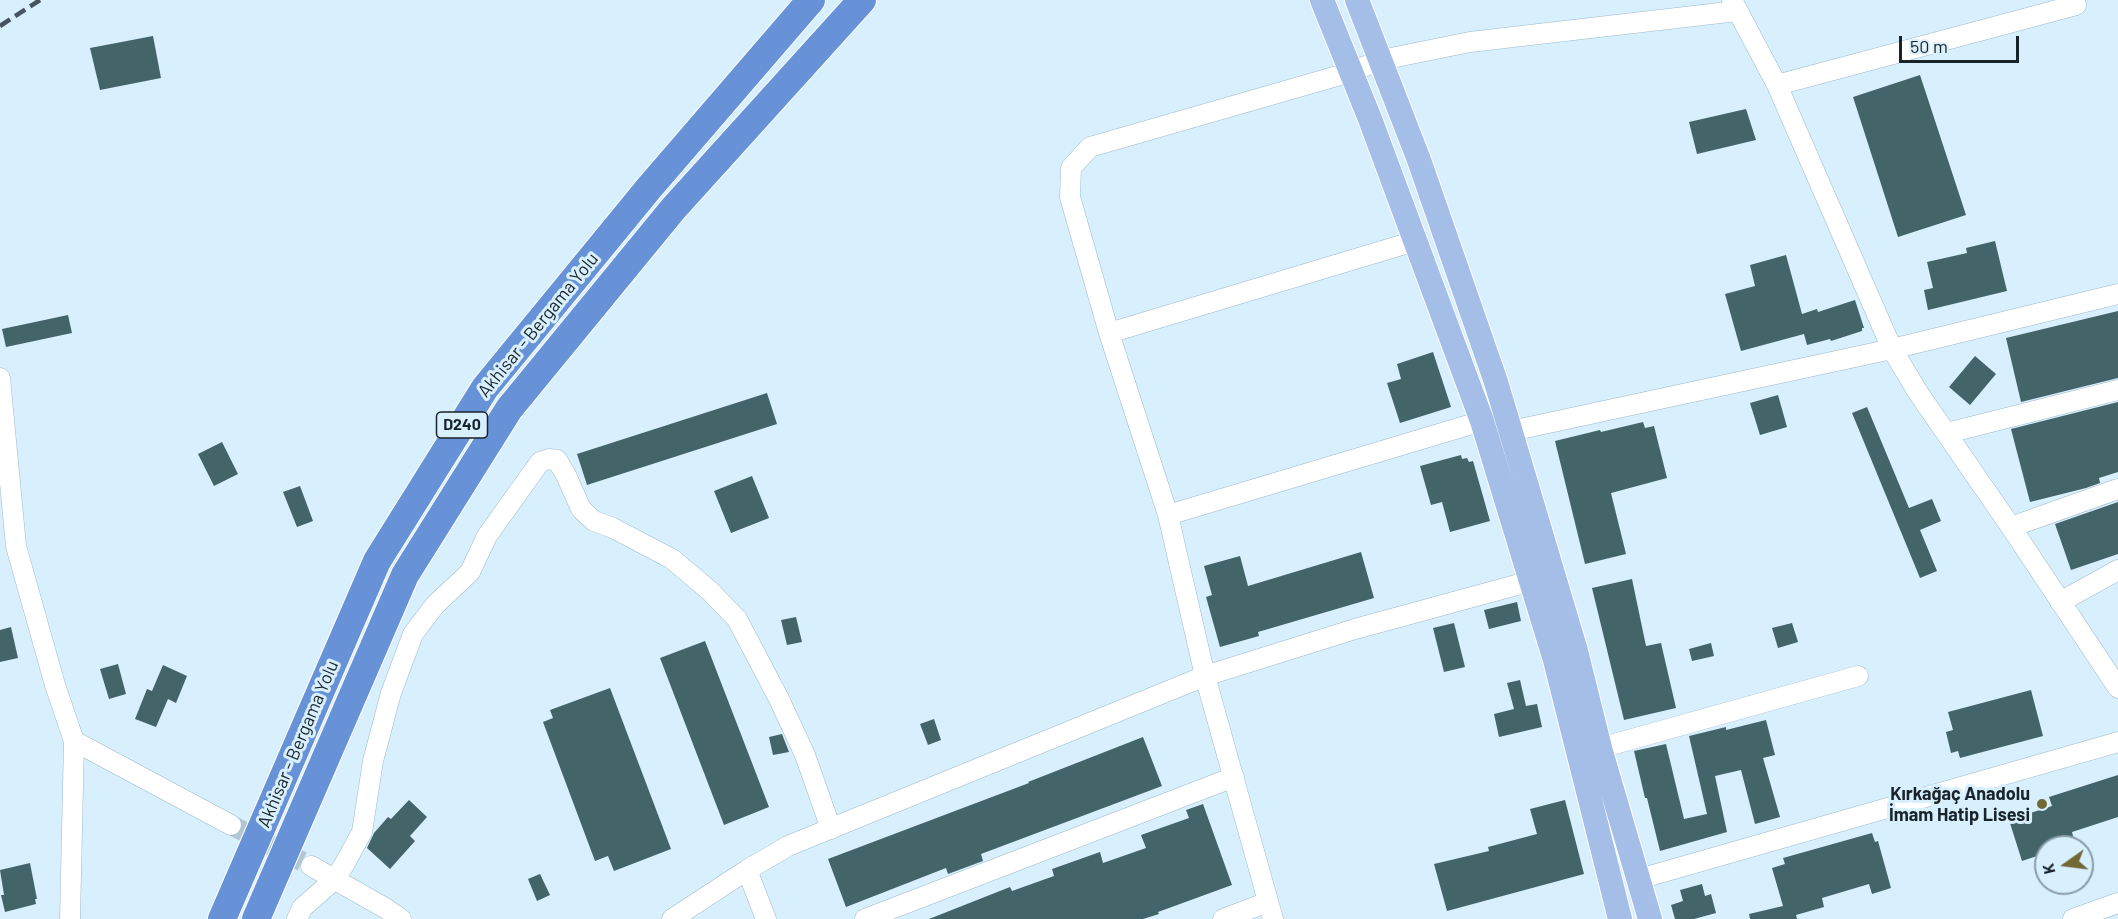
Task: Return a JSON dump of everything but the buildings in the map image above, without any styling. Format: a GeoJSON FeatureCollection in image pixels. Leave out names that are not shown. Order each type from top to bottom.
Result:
{"type":"FeatureCollection","features":[{"type":"Feature","properties":{"kind":"highway","name":"Akhisar - Bergama Yolu"},"geometry":{"type":"LineString","coordinates":[[222,919],[377,561],[485,387],[649,188],[810,0]]}},
{"type":"Feature","properties":{"kind":"highway","name":"Akhisar - Bergama Yolu"},"geometry":{"type":"LineString","coordinates":[[256,919],[405,575],[509,409],[673,208],[862,0]]}},
{"type":"Feature","properties":{"kind":"main road"},"geometry":{"type":"LineString","coordinates":[[1322,0],[1482,421],[1555,660],[1620,919]]}},
{"type":"Feature","properties":{"kind":"main road"},"geometry":{"type":"LineString","coordinates":[[1357,0],[1419,160],[1496,382],[1576,651],[1600,748],[1650,919]]}},
{"type":"Feature","properties":{"kind":"street"},"geometry":{"type":"LineString","coordinates":[[1777,85],[2076,5]]}},
{"type":"Feature","properties":{"kind":"street"},"geometry":{"type":"LineString","coordinates":[[1222,919],[1270,910],[1205,676],[1168,515],[1109,333],[1070,197],[1071,168],[1090,147],[1351,72],[1381,60],[1470,42],[1734,6],[1777,85],[1892,349],[1919,394],[2118,688]]}},
{"type":"Feature","properties":{"kind":"street"},"geometry":{"type":"LineString","coordinates":[[1109,333],[1415,241]]}},
{"type":"Feature","properties":{"kind":"street"},"geometry":{"type":"LineString","coordinates":[[1511,431],[1892,349],[2118,294]]}},
{"type":"Feature","properties":{"kind":"street"},"geometry":{"type":"LineString","coordinates":[[0,378],[16,546],[55,685],[74,741],[70,919]]}},
{"type":"Feature","properties":{"kind":"street"},"geometry":{"type":"LineString","coordinates":[[1947,433],[2118,390]]}},
{"type":"Feature","properties":{"kind":"street"},"geometry":{"type":"LineString","coordinates":[[1168,515],[1482,421]]}},
{"type":"Feature","properties":{"kind":"street"},"geometry":{"type":"LineString","coordinates":[[297,919],[302,908],[334,880],[362,832],[374,761],[391,693],[413,634],[435,605],[470,572],[494,527],[540,462],[549,459],[557,460],[581,509],[594,521],[613,528],[672,559],[710,591],[737,619],[805,755],[831,829]]}},
{"type":"Feature","properties":{"kind":"street"},"geometry":{"type":"LineString","coordinates":[[2011,527],[2118,489]]}},
{"type":"Feature","properties":{"kind":"street"},"geometry":{"type":"LineString","coordinates":[[2060,602],[2118,570]]}},
{"type":"Feature","properties":{"kind":"street"},"geometry":{"type":"LineString","coordinates":[[672,919],[788,846],[1205,676],[1355,629],[1531,581]]}},
{"type":"Feature","properties":{"kind":"street"},"geometry":{"type":"LineString","coordinates":[[1600,748],[1858,676]]}},
{"type":"Feature","properties":{"kind":"street"},"geometry":{"type":"LineString","coordinates":[[74,741],[231,825]]}},
{"type":"Feature","properties":{"kind":"street"},"geometry":{"type":"LineString","coordinates":[[1639,879],[2118,742]]}},
{"type":"Feature","properties":{"kind":"street"},"geometry":{"type":"LineString","coordinates":[[865,919],[904,912],[1234,777]]}},
{"type":"Feature","properties":{"kind":"street"},"geometry":{"type":"LineString","coordinates":[[311,866],[401,919]]}},
{"type":"Feature","properties":{"kind":"street"},"geometry":{"type":"LineString","coordinates":[[747,870],[766,919]]}},
{"type":"Feature","properties":{"kind":"street"},"geometry":{"type":"LineString","coordinates":[[2075,919],[2118,903]]}},
{"type":"Feature","properties":{"kind":"tunnel"},"geometry":{"type":"LineString","coordinates":[[231,825],[311,866]]}},
{"type":"Feature","properties":{"kind":"railway"},"geometry":{"type":"LineString","coordinates":[[0,26],[40,0]]}},
{"type":"Feature","properties":{"kind":"place","name":"Kırkağaç Anadolu İmam Hatip Lisesi"},"geometry":{"type":"Point","coordinates":[2042,804]}}]}
